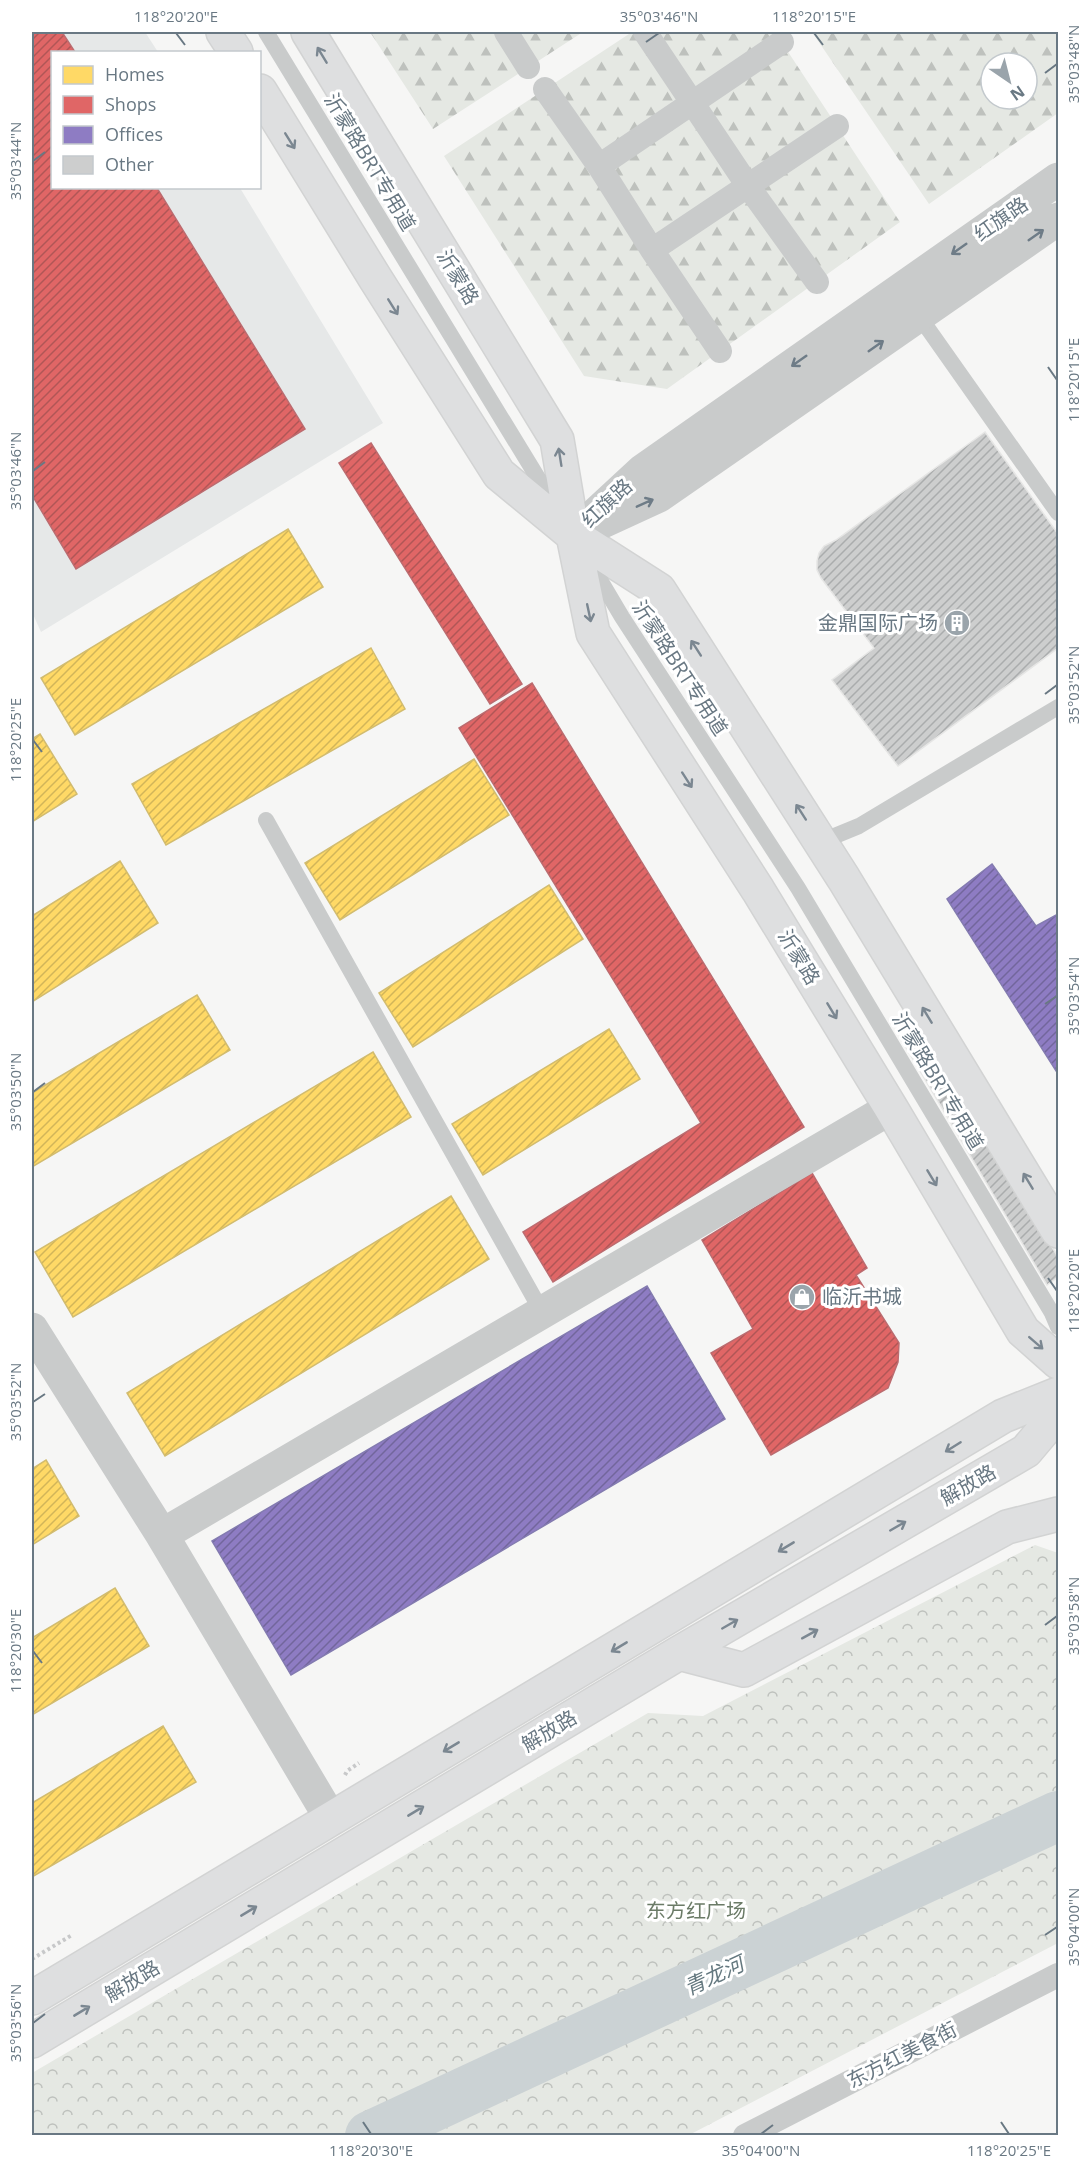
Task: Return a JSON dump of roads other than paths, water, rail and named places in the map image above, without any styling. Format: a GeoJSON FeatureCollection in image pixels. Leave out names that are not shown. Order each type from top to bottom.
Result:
{"type":"FeatureCollection","features":[{"type":"Feature","properties":{"kind":"main road"},"geometry":{"type":"LineString","coordinates":[[223,32],[235,51]]}},
{"type":"Feature","properties":{"kind":"main road","name":"沂蒙路"},"geometry":{"type":"LineString","coordinates":[[308,32],[557,440],[593,633],[758,890],[1023,1331],[1059,1362]]}},
{"type":"Feature","properties":{"kind":"main road"},"geometry":{"type":"LineString","coordinates":[[261,93],[499,474],[573,535],[659,590],[820,842],[1059,1231]]}},
{"type":"Feature","properties":{"kind":"main road","name":"解放路"},"geometry":{"type":"LineString","coordinates":[[32,1998],[1003,1416],[1059,1394]]}},
{"type":"Feature","properties":{"kind":"main road","name":"解放路"},"geometry":{"type":"LineString","coordinates":[[32,2041],[679,1653],[1026,1451],[1059,1413]]}},
{"type":"Feature","properties":{"kind":"main road"},"geometry":{"type":"LineString","coordinates":[[679,1653],[744,1670],[1007,1527],[1059,1514]]}},
{"type":"Feature","properties":{"kind":"street"},"geometry":{"type":"LineString","coordinates":[[506,32],[528,67]]}},
{"type":"Feature","properties":{"kind":"street"},"geometry":{"type":"LineString","coordinates":[[645,32],[748,186],[817,282]]}},
{"type":"Feature","properties":{"kind":"street"},"geometry":{"type":"LineString","coordinates":[[599,166],[782,42]]}},
{"type":"Feature","properties":{"kind":"street"},"geometry":{"type":"LineString","coordinates":[[545,89],[599,166],[720,351]]}},
{"type":"Feature","properties":{"kind":"street"},"geometry":{"type":"LineString","coordinates":[[652,250],[837,126]]}},
{"type":"Feature","properties":{"kind":"street","name":"红旗路"},"geometry":{"type":"LineString","coordinates":[[573,535],[642,471],[1059,179]]}},
{"type":"Feature","properties":{"kind":"street","name":"红旗路"},"geometry":{"type":"LineString","coordinates":[[573,535],[659,496],[1059,219]]}},
{"type":"Feature","properties":{"kind":"street"},"geometry":{"type":"LineString","coordinates":[[162,1535],[891,1108]]}},
{"type":"Feature","properties":{"kind":"street"},"geometry":{"type":"LineString","coordinates":[[32,1329],[162,1535],[331,1819]]}},
{"type":"Feature","properties":{"kind":"street","name":"东方红美食街"},"geometry":{"type":"LineString","coordinates":[[745,2136],[1059,1975]]}},
{"type":"Feature","properties":{"kind":"lane","name":"沂蒙路BRT专用道"},"geometry":{"type":"LineString","coordinates":[[266,32],[622,617],[798,888],[1059,1327]]}},
{"type":"Feature","properties":{"kind":"lane"},"geometry":{"type":"LineString","coordinates":[[919,316],[1059,513]]}},
{"type":"Feature","properties":{"kind":"lane"},"geometry":{"type":"LineString","coordinates":[[820,842],[859,826],[1059,707]]}},
{"type":"Feature","properties":{"kind":"lane"},"geometry":{"type":"LineString","coordinates":[[266,820],[542,1312]]}},
{"type":"Feature","properties":{"kind":"waterway","name":"青龙河"},"geometry":{"type":"LineString","coordinates":[[370,2136],[1058,1816]]}},
{"type":"Feature","properties":{"kind":"place","name":"金鼎国际广场"},"geometry":{"type":"Point","coordinates":[957,623]}},
{"type":"Feature","properties":{"kind":"place","name":"临沂书城"},"geometry":{"type":"Point","coordinates":[802,1297]}},
{"type":"Feature","properties":{"kind":"park label","name":"东方红广场"},"geometry":{"type":"Point","coordinates":[696,1911]}}]}
